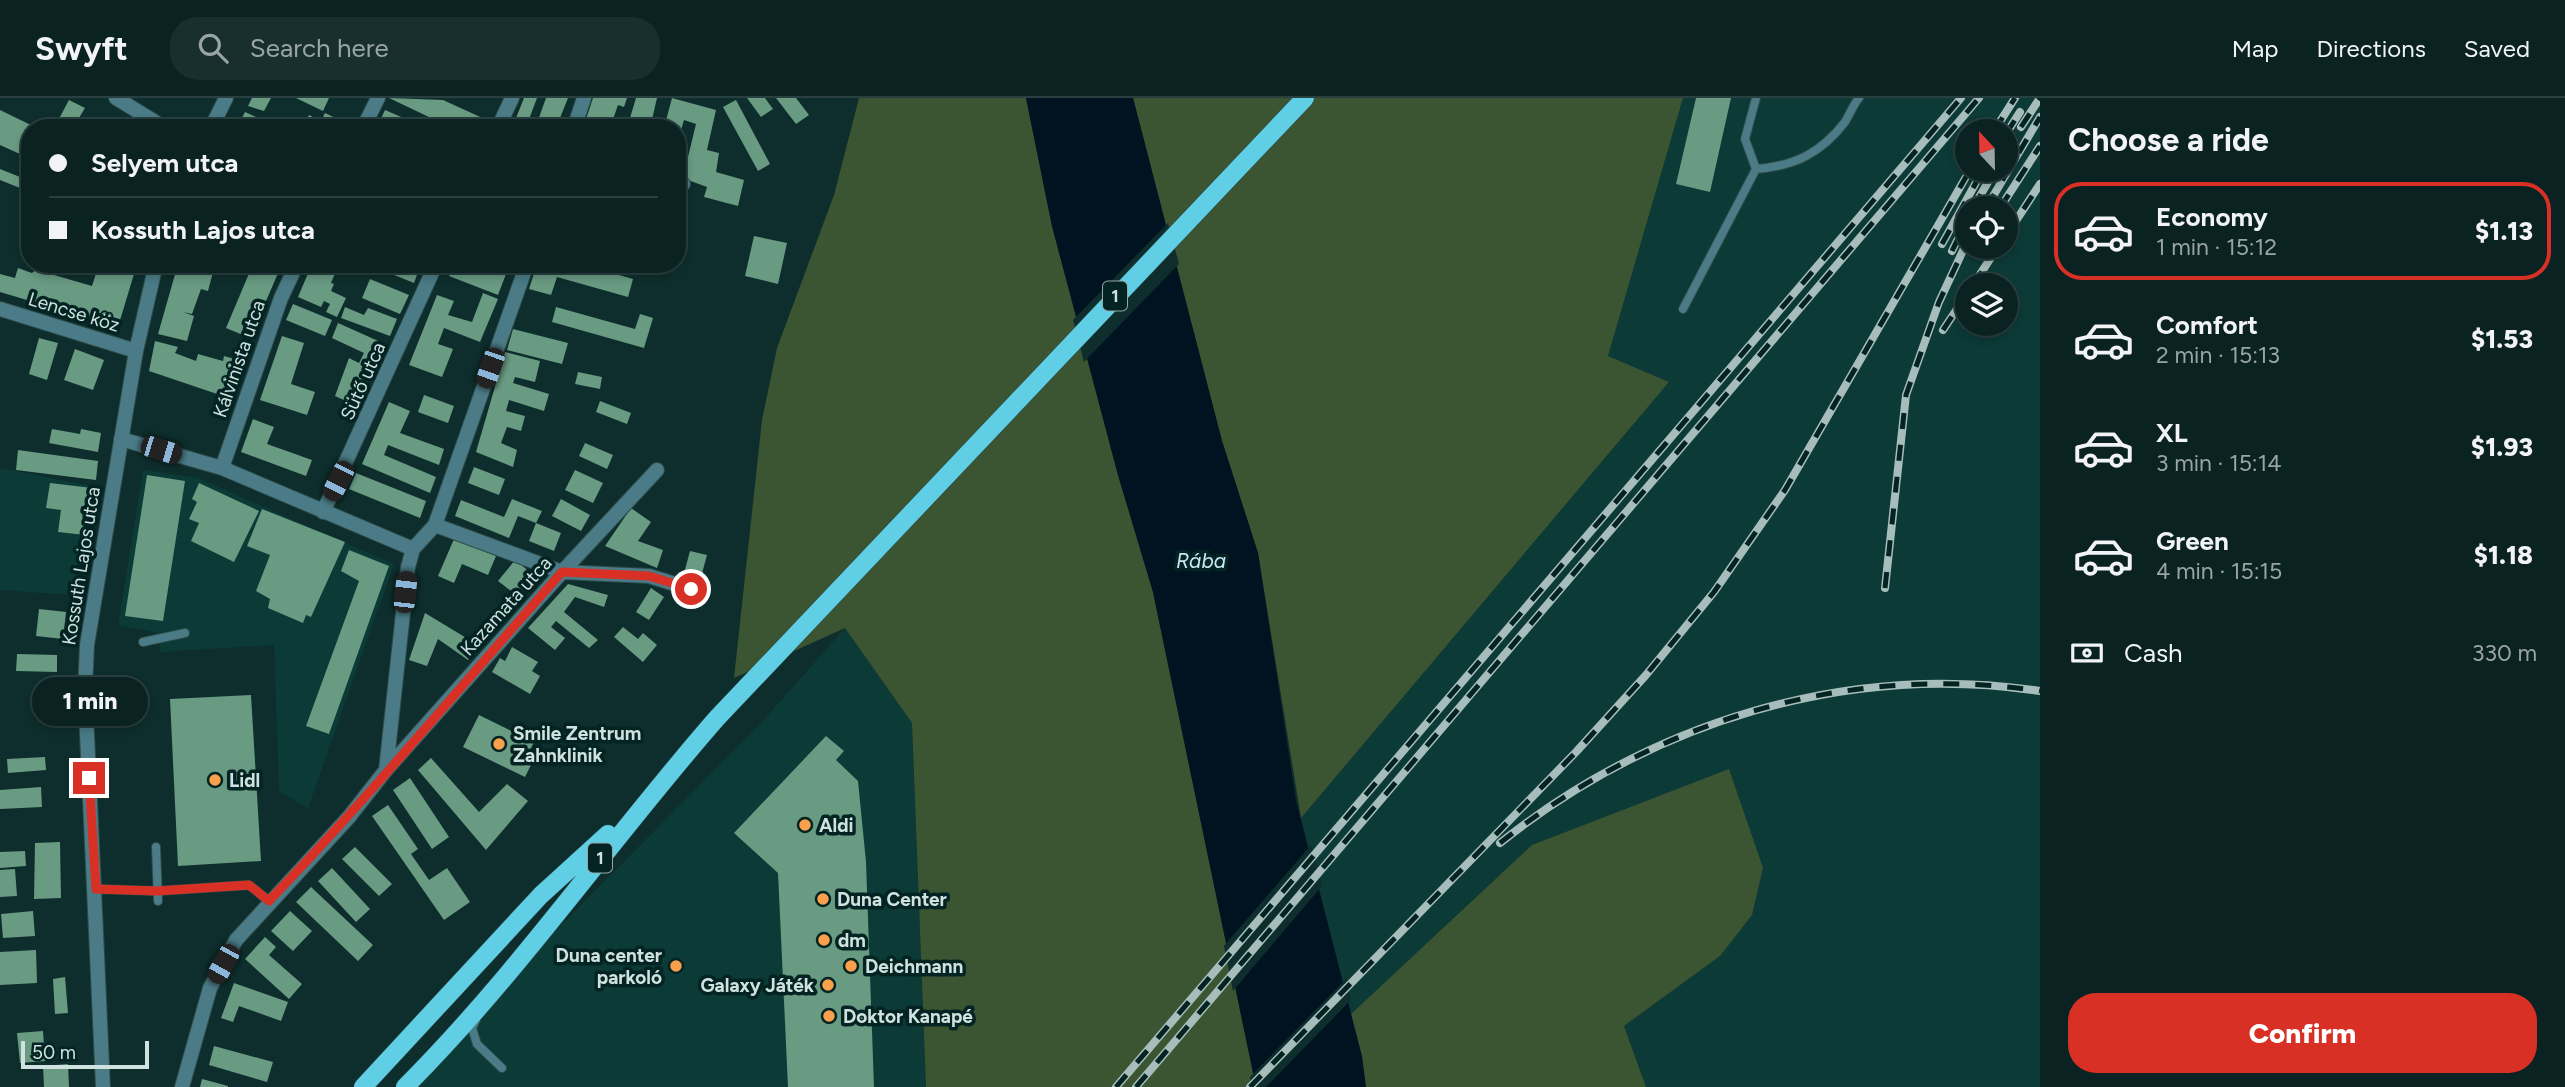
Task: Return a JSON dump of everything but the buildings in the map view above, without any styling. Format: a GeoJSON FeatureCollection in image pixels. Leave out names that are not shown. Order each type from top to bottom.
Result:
{"type":"FeatureCollection","features":[{"type":"Feature","properties":{"kind":"main road","name":"1"},"geometry":{"type":"LineString","coordinates":[[405,1087],[492,991],[646,798],[926,495],[1305,98]]}},
{"type":"Feature","properties":{"kind":"main road","name":"1"},"geometry":{"type":"LineString","coordinates":[[363,1087],[541,895],[646,798]]}},
{"type":"Feature","properties":{"kind":"street"},"geometry":{"type":"LineString","coordinates":[[116,98],[150,119]]}},
{"type":"Feature","properties":{"kind":"street"},"geometry":{"type":"LineString","coordinates":[[216,119],[226,98]]}},
{"type":"Feature","properties":{"kind":"street"},"geometry":{"type":"LineString","coordinates":[[367,119],[377,98]]}},
{"type":"Feature","properties":{"kind":"street"},"geometry":{"type":"LineString","coordinates":[[502,119],[512,98]]}},
{"type":"Feature","properties":{"kind":"street"},"geometry":{"type":"LineString","coordinates":[[577,119],[584,98]]}},
{"type":"Feature","properties":{"kind":"street","name":"Kossuth Lajos utca"},"geometry":{"type":"LineString","coordinates":[[103,1087],[85,690],[87,645],[136,351],[154,273]]}},
{"type":"Feature","properties":{"kind":"street","name":"Kálvinista utca"},"geometry":{"type":"LineString","coordinates":[[222,468],[281,298],[293,273]]}},
{"type":"Feature","properties":{"kind":"street","name":"Sütő utca"},"geometry":{"type":"LineString","coordinates":[[323,512],[432,273]]}},
{"type":"Feature","properties":{"kind":"street"},"geometry":{"type":"LineString","coordinates":[[386,771],[408,566],[413,549],[435,525],[524,273]]}},
{"type":"Feature","properties":{"kind":"street","name":"Lencse köz"},"geometry":{"type":"LineString","coordinates":[[0,309],[136,351]]}},
{"type":"Feature","properties":{"kind":"street"},"geometry":{"type":"LineString","coordinates":[[121,439],[222,468],[413,549]]}},
{"type":"Feature","properties":{"kind":"street","name":"Kazamata utca"},"geometry":{"type":"LineString","coordinates":[[182,1087],[210,988],[236,940],[349,817],[386,771],[562,572],[657,470]]}},
{"type":"Feature","properties":{"kind":"street"},"geometry":{"type":"LineString","coordinates":[[435,525],[562,572],[649,576],[691,589]]}},
{"type":"Feature","properties":{"kind":"lane"},"geometry":{"type":"LineString","coordinates":[[1683,309],[1756,169],[1745,139],[1756,98]]}},
{"type":"Feature","properties":{"kind":"lane"},"geometry":{"type":"LineString","coordinates":[[1756,169],[1783,167],[1820,149],[1846,121],[1855,99]]}},
{"type":"Feature","properties":{"kind":"lane"},"geometry":{"type":"LineString","coordinates":[[143,642],[185,633]]}},
{"type":"Feature","properties":{"kind":"lane"},"geometry":{"type":"LineString","coordinates":[[156,847],[158,901]]}},
{"type":"Feature","properties":{"kind":"lane"},"geometry":{"type":"LineString","coordinates":[[96,889],[157,891],[249,885],[269,901]]}},
{"type":"Feature","properties":{"kind":"lane"},"geometry":{"type":"LineString","coordinates":[[492,991],[472,1028],[477,1044],[502,1068]]}},
{"type":"Feature","properties":{"kind":"shaded area"},"geometry":{"type":"Polygon","coordinates":[[[1683,98],[2040,98],[2040,1087],[1646,1087],[1624,1026],[1720,956],[1532,845],[1351,1014],[1301,818],[1669,382],[1608,356],[1683,98]]]}},
{"type":"Feature","properties":{"kind":"shaded area"},"geometry":{"type":"Polygon","coordinates":[[[0,468],[92,486],[72,595],[0,590],[0,468]]]}},
{"type":"Feature","properties":{"kind":"shaded area"},"geometry":{"type":"Polygon","coordinates":[[[143,470],[198,478],[394,564],[308,808],[279,791],[274,645],[160,652],[159,633],[118,625],[143,470]]]}},
{"type":"Feature","properties":{"kind":"shaded area"},"geometry":{"type":"Polygon","coordinates":[[[845,628],[912,723],[926,1087],[401,1087],[761,723],[845,628]]]}},
{"type":"Feature","properties":{"kind":"green space"},"geometry":{"type":"Polygon","coordinates":[[[859,98],[1026,98],[1052,226],[1118,475],[1153,592],[1256,1087],[926,1087],[912,723],[845,628],[734,678],[762,420],[777,348],[834,195],[859,98]]]}},
{"type":"Feature","properties":{"kind":"green space"},"geometry":{"type":"Polygon","coordinates":[[[1133,98],[1683,98],[1608,356],[1669,382],[1301,818],[1258,553],[1222,441],[1133,98]]]}},
{"type":"Feature","properties":{"kind":"green space"},"geometry":{"type":"Polygon","coordinates":[[[1729,769],[1763,868],[1752,915],[1720,956],[1624,1026],[1646,1087],[1366,1087],[1351,1014],[1532,845],[1729,769]]]}},
{"type":"Feature","properties":{"kind":"water","name":"Rába"},"geometry":{"type":"Polygon","coordinates":[[[1026,98],[1133,98],[1222,441],[1258,553],[1296,801],[1362,1056],[1366,1087],[1256,1087],[1153,592],[1118,475],[1052,226],[1026,98]]]}},
{"type":"Feature","properties":{"kind":"pier"},"geometry":{"type":"Polygon","coordinates":[[[1168,223],[1179,264],[1084,362],[1073,320],[1168,223]]]}},
{"type":"Feature","properties":{"kind":"pier"},"geometry":{"type":"Polygon","coordinates":[[[1311,845],[1322,886],[1233,991],[1224,946],[1311,845]]]}},
{"type":"Feature","properties":{"kind":"pier"},"geometry":{"type":"Polygon","coordinates":[[[1346,979],[1351,1000],[1266,1087],[1252,1087],[1250,1077],[1346,979]]]}},
{"type":"Feature","properties":{"kind":"railway"},"geometry":{"type":"LineString","coordinates":[[1116,1087],[1961,98]]}},
{"type":"Feature","properties":{"kind":"railway"},"geometry":{"type":"LineString","coordinates":[[1136,1087],[1979,98]]}},
{"type":"Feature","properties":{"kind":"railway"},"geometry":{"type":"LineString","coordinates":[[2002,119],[2015,98]]}},
{"type":"Feature","properties":{"kind":"railway"},"geometry":{"type":"LineString","coordinates":[[2021,127],[2040,98]]}},
{"type":"Feature","properties":{"kind":"railway"},"geometry":{"type":"LineString","coordinates":[[2016,119],[2020,112]]}},
{"type":"Feature","properties":{"kind":"railway"},"geometry":{"type":"LineString","coordinates":[[1993,196],[2040,117]]}},
{"type":"Feature","properties":{"kind":"railway"},"geometry":{"type":"LineString","coordinates":[[2008,196],[2040,146]]}},
{"type":"Feature","properties":{"kind":"railway"},"geometry":{"type":"LineString","coordinates":[[1250,1087],[1576,752],[1646,675],[1714,592],[1785,490],[1963,182]]}},
{"type":"Feature","properties":{"kind":"railway"},"geometry":{"type":"LineString","coordinates":[[1942,244],[1976,182]]}},
{"type":"Feature","properties":{"kind":"railway"},"geometry":{"type":"LineString","coordinates":[[1980,196],[1988,182]]}},
{"type":"Feature","properties":{"kind":"railway"},"geometry":{"type":"LineString","coordinates":[[2018,218],[2040,184]]}},
{"type":"Feature","properties":{"kind":"railway"},"geometry":{"type":"LineString","coordinates":[[1952,251],[1955,245]]}},
{"type":"Feature","properties":{"kind":"railway"},"geometry":{"type":"LineString","coordinates":[[1885,588],[1906,395],[1939,302],[1959,259]]}},
{"type":"Feature","properties":{"kind":"railway"},"geometry":{"type":"LineString","coordinates":[[1981,273],[1990,259]]}},
{"type":"Feature","properties":{"kind":"railway"},"geometry":{"type":"LineString","coordinates":[[1943,330],[1955,312]]}},
{"type":"Feature","properties":{"kind":"railway"},"geometry":{"type":"LineString","coordinates":[[1500,843],[1559,801],[1621,764],[1687,734],[1754,711],[1824,694],[1895,686],[1967,684],[2040,691]]}},
{"type":"Feature","properties":{"kind":"place","name":"Smile Zentrum Zahnklinik"},"geometry":{"type":"Point","coordinates":[499,744]}},
{"type":"Feature","properties":{"kind":"place","name":"Lidl"},"geometry":{"type":"Point","coordinates":[215,780]}},
{"type":"Feature","properties":{"kind":"place","name":"Aldi"},"geometry":{"type":"Point","coordinates":[805,825]}},
{"type":"Feature","properties":{"kind":"place","name":"Duna Center"},"geometry":{"type":"Point","coordinates":[823,899]}},
{"type":"Feature","properties":{"kind":"place","name":"dm"},"geometry":{"type":"Point","coordinates":[824,940]}},
{"type":"Feature","properties":{"kind":"place","name":"Duna center parkoló"},"geometry":{"type":"Point","coordinates":[676,966]}},
{"type":"Feature","properties":{"kind":"place","name":"Deichmann"},"geometry":{"type":"Point","coordinates":[851,966]}},
{"type":"Feature","properties":{"kind":"place","name":"Galaxy Játék"},"geometry":{"type":"Point","coordinates":[828,985]}},
{"type":"Feature","properties":{"kind":"place","name":"Doktor Kanapé"},"geometry":{"type":"Point","coordinates":[829,1016]}},
{"type":"Feature","properties":{"kind":"route"},"geometry":{"type":"LineString","coordinates":[[89,778],[96,889],[157,891],[249,885],[269,901],[349,817],[386,771],[562,572],[649,576],[691,589]]}}]}
